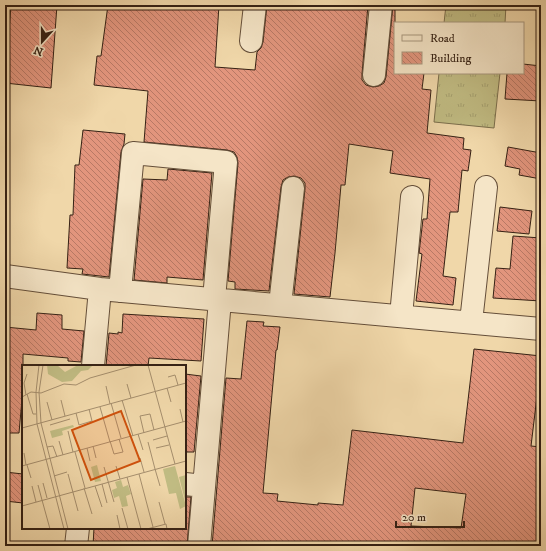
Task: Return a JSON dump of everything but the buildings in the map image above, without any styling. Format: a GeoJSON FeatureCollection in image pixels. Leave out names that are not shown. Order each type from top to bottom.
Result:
{"type":"FeatureCollection","features":[{"type":"Feature","properties":{"kind":"street"},"geometry":{"type":"LineString","coordinates":[[251,41],[254,5]]}},
{"type":"Feature","properties":{"kind":"street"},"geometry":{"type":"LineString","coordinates":[[374,75],[381,5]]}},
{"type":"Feature","properties":{"kind":"street"},"geometry":{"type":"LineString","coordinates":[[93,365],[110,290],[133,153],[226,162],[217,300],[195,485],[199,546]]}},
{"type":"Feature","properties":{"kind":"street"},"geometry":{"type":"LineString","coordinates":[[471,322],[486,187]]}},
{"type":"Feature","properties":{"kind":"street"},"geometry":{"type":"LineString","coordinates":[[280,305],[293,188]]}},
{"type":"Feature","properties":{"kind":"street"},"geometry":{"type":"LineString","coordinates":[[401,316],[412,197]]}},
{"type":"Feature","properties":{"kind":"street"},"geometry":{"type":"LineString","coordinates":[[5,276],[110,290],[541,328]]}},
{"type":"Feature","properties":{"kind":"street"},"geometry":{"type":"LineString","coordinates":[[76,546],[78,529]]}},
{"type":"Feature","properties":{"kind":"green space"},"geometry":{"type":"Polygon","coordinates":[[[446,5],[506,5],[505,22],[444,22],[446,5]]]}},
{"type":"Feature","properties":{"kind":"green space"},"geometry":{"type":"Polygon","coordinates":[[[439,74],[500,74],[494,128],[434,122],[439,74]]]}}]}
